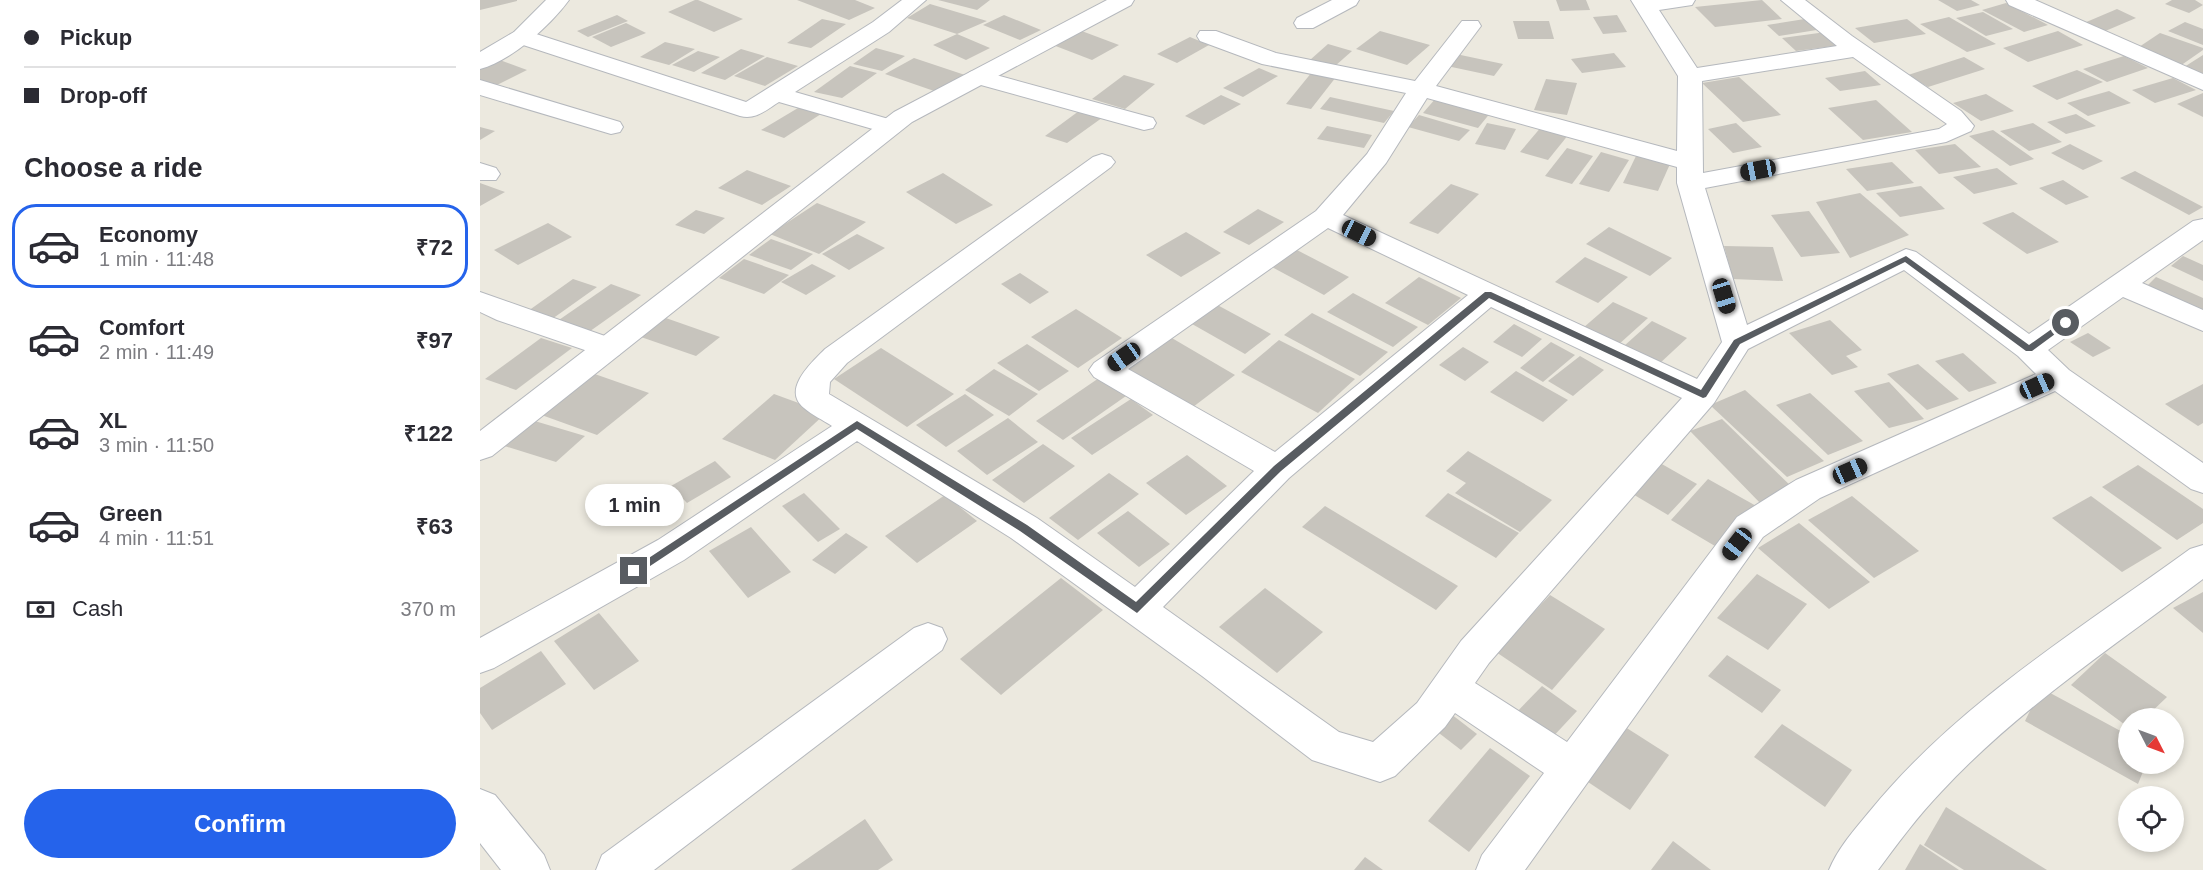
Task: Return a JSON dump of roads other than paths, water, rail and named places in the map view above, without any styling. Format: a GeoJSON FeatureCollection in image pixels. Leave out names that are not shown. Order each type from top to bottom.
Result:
{"type":"FeatureCollection","features":[{"type":"Feature","properties":{"kind":"street"},"geometry":{"type":"LineString","coordinates":[[480,62],[522,37],[558,0]]}},
{"type":"Feature","properties":{"kind":"street"},"geometry":{"type":"LineString","coordinates":[[522,37],[749,111],[881,27],[915,0]]}},
{"type":"Feature","properties":{"kind":"street"},"geometry":{"type":"LineString","coordinates":[[480,448],[890,127],[1123,0]]}},
{"type":"Feature","properties":{"kind":"street"},"geometry":{"type":"LineString","coordinates":[[1305,23],[1348,0]]}},
{"type":"Feature","properties":{"kind":"street"},"geometry":{"type":"LineString","coordinates":[[1684,0],[1645,3],[1690,76],[1689,173],[1737,342]]}},
{"type":"Feature","properties":{"kind":"street"},"geometry":{"type":"LineString","coordinates":[[1208,36],[1270,59],[1421,89],[1689,173],[1946,135],[1962,126],[1952,116],[1857,50],[1792,0]]}},
{"type":"Feature","properties":{"kind":"street"},"geometry":{"type":"LineString","coordinates":[[2017,0],[2203,83]]}},
{"type":"Feature","properties":{"kind":"street"},"geometry":{"type":"LineString","coordinates":[[1277,469],[1106,370],[1326,217],[1377,158],[1421,89],[1470,26]]}},
{"type":"Feature","properties":{"kind":"street"},"geometry":{"type":"LineString","coordinates":[[1690,76],[1857,50]]}},
{"type":"Feature","properties":{"kind":"street"},"geometry":{"type":"LineString","coordinates":[[978,77],[1144,123]]}},
{"type":"Feature","properties":{"kind":"street"},"geometry":{"type":"LineString","coordinates":[[480,87],[610,128]]}},
{"type":"Feature","properties":{"kind":"street"},"geometry":{"type":"LineString","coordinates":[[774,93],[890,127]]}},
{"type":"Feature","properties":{"kind":"street"},"geometry":{"type":"LineString","coordinates":[[1102,162],[836,356],[814,380],[813,399],[1024,528],[1216,664],[1327,747],[1359,759],[1380,764],[1431,715],[1475,652],[1703,395],[1737,342],[1906,258],[2029,349],[2058,377],[2203,480]]}},
{"type":"Feature","properties":{"kind":"street"},"geometry":{"type":"LineString","coordinates":[[1326,217],[1703,395]]}},
{"type":"Feature","properties":{"kind":"street"},"geometry":{"type":"LineString","coordinates":[[2029,349],[2203,227]]}},
{"type":"Feature","properties":{"kind":"street"},"geometry":{"type":"LineString","coordinates":[[2121,285],[2203,321]]}},
{"type":"Feature","properties":{"kind":"street"},"geometry":{"type":"LineString","coordinates":[[1137,609],[1277,469],[1488,294]]}},
{"type":"Feature","properties":{"kind":"street"},"geometry":{"type":"LineString","coordinates":[[480,301],[608,348]]}},
{"type":"Feature","properties":{"kind":"street"},"geometry":{"type":"LineString","coordinates":[[1498,870],[1750,527],[1808,489],[2058,377]]}},
{"type":"Feature","properties":{"kind":"street"},"geometry":{"type":"LineString","coordinates":[[480,657],[671,550],[857,425]]}},
{"type":"Feature","properties":{"kind":"street"},"geometry":{"type":"LineString","coordinates":[[1851,870],[1879,831],[1938,766],[2005,706],[2203,559]]}},
{"type":"Feature","properties":{"kind":"street"},"geometry":{"type":"LineString","coordinates":[[618,870],[928,639]]}},
{"type":"Feature","properties":{"kind":"street"},"geometry":{"type":"LineString","coordinates":[[1450,688],[1572,768]]}},
{"type":"Feature","properties":{"kind":"street"},"geometry":{"type":"LineString","coordinates":[[480,809],[528,870]]}}]}
